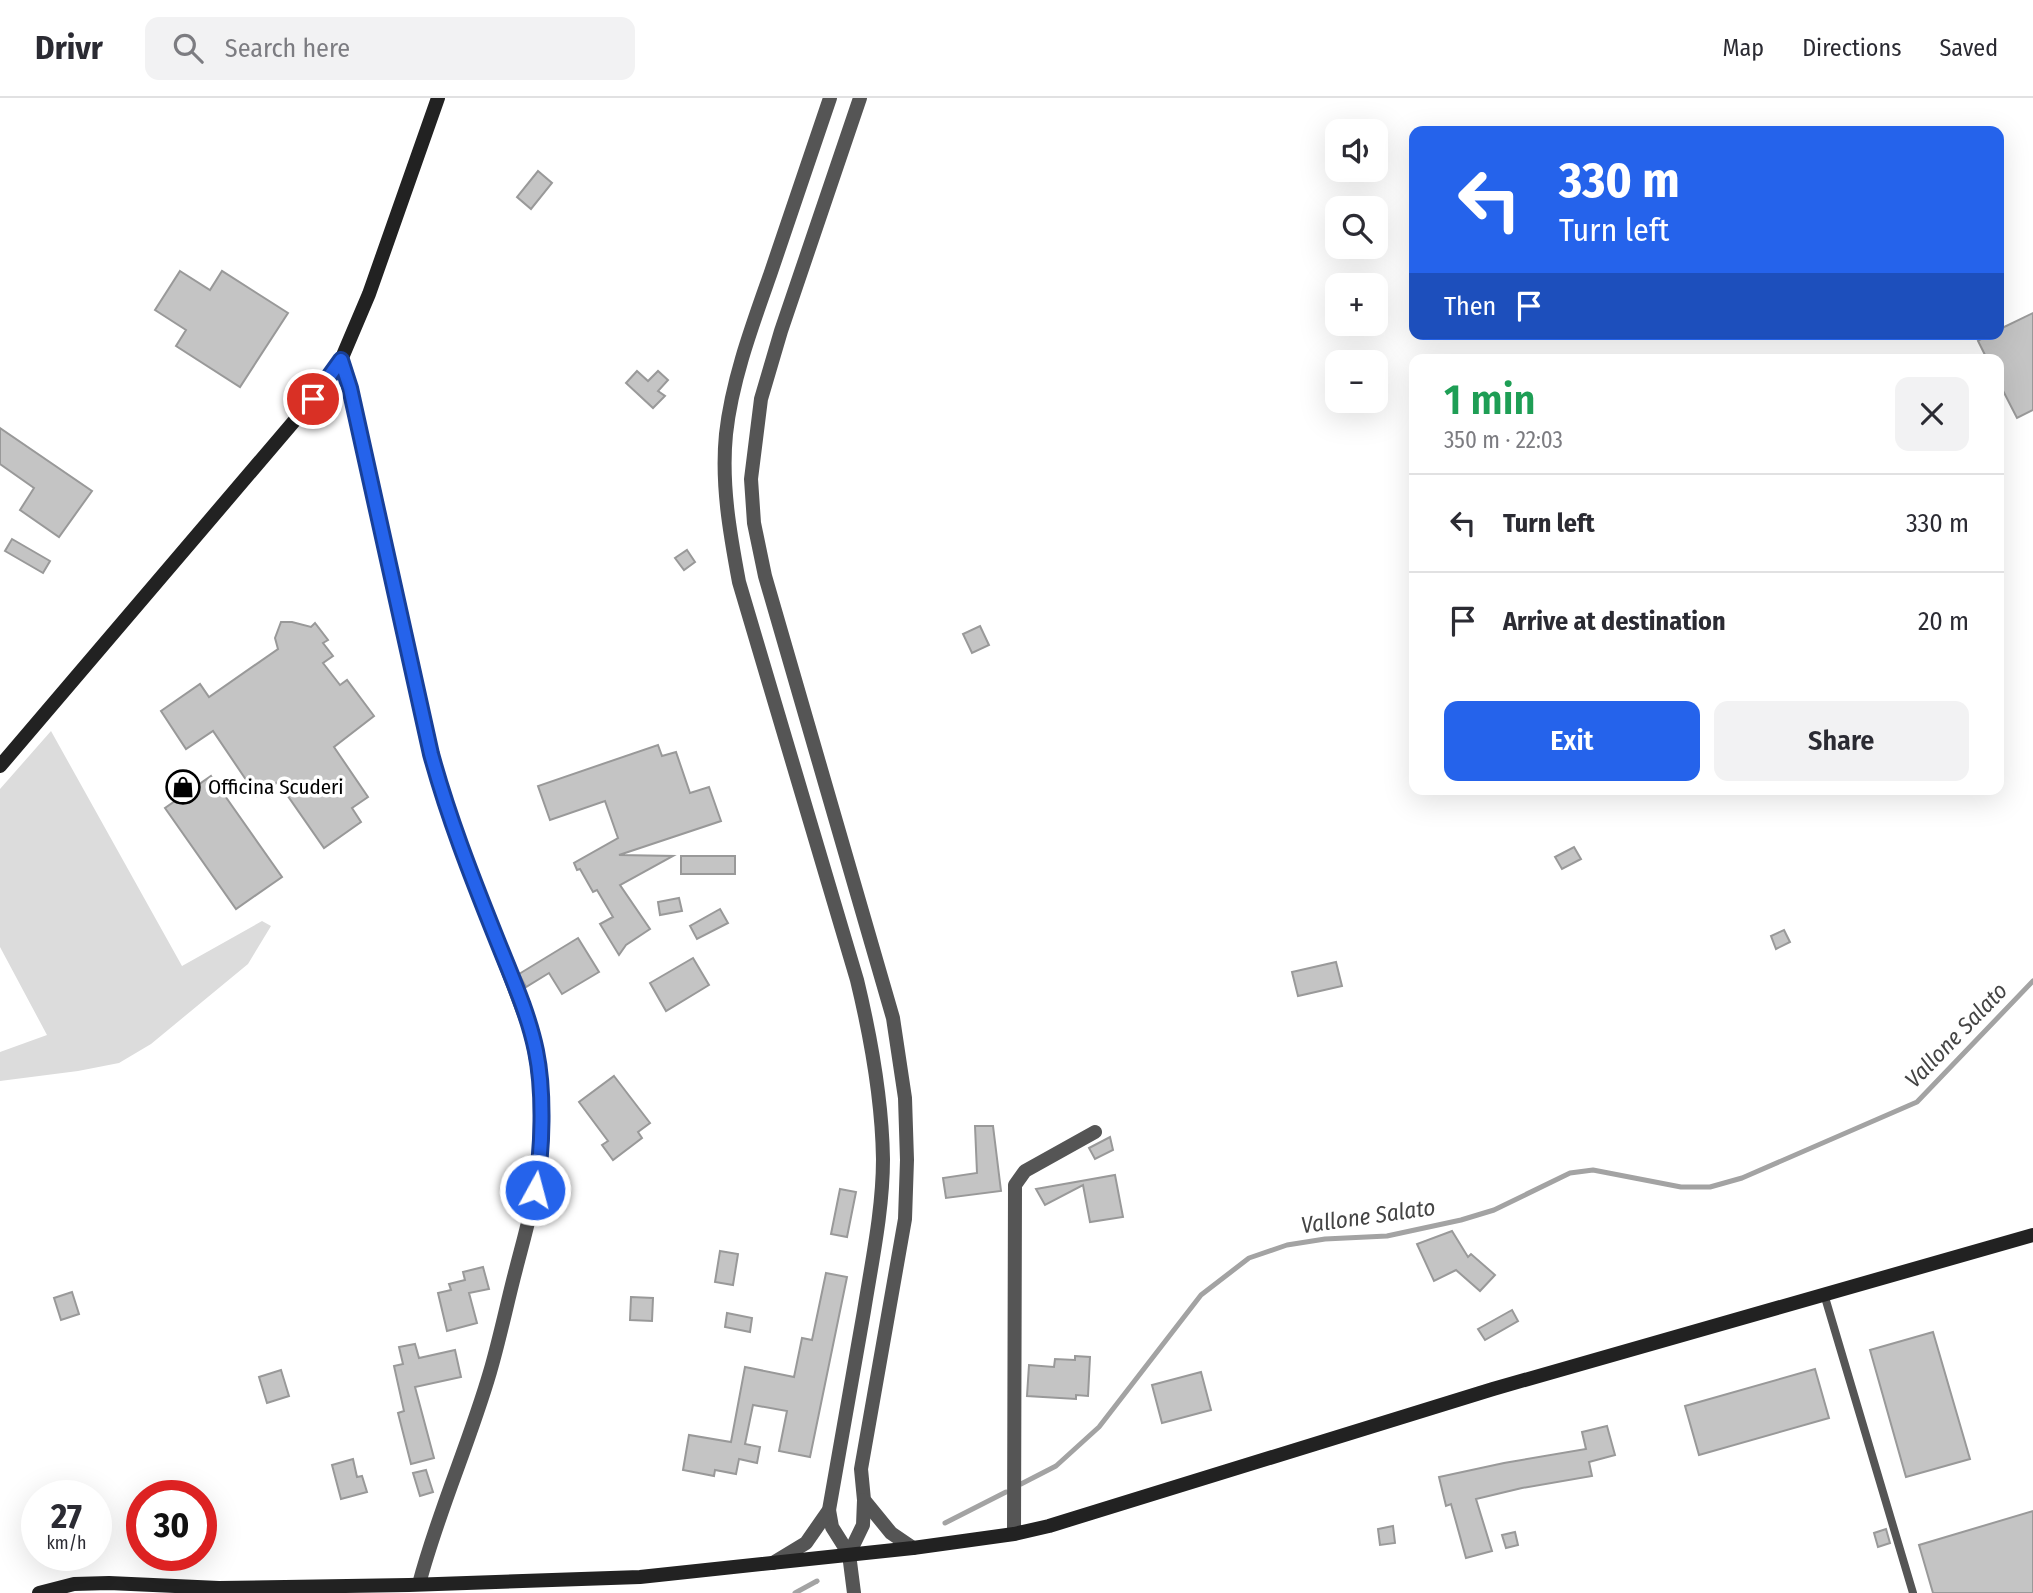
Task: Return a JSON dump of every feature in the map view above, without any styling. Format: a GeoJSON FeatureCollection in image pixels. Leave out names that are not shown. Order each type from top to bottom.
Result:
{"type":"FeatureCollection","features":[{"type":"Feature","properties":{"kind":"main road"},"geometry":{"type":"LineString","coordinates":[[0,766],[313,399],[341,360],[369,294],[438,98]]}},
{"type":"Feature","properties":{"kind":"main road"},"geometry":{"type":"LineString","coordinates":[[39,1593],[74,1584],[97,1583],[219,1588],[413,1587],[640,1577],[1014,1535],[1493,1388],[2033,1235]]}},
{"type":"Feature","properties":{"kind":"street"},"geometry":{"type":"LineString","coordinates":[[830,98],[752,325],[733,394],[726,435],[725,479],[728,527],[738,582],[857,980],[879,1097],[883,1160],[878,1217],[829,1510],[832,1527],[849,1554],[854,1593]]}},
{"type":"Feature","properties":{"kind":"street"},"geometry":{"type":"LineString","coordinates":[[849,1554],[863,1525],[861,1469],[905,1219],[905,1098],[893,1018],[765,576],[754,523],[751,479],[761,399],[781,331],[860,98]]}},
{"type":"Feature","properties":{"kind":"street"},"geometry":{"type":"LineString","coordinates":[[341,360],[353,402],[431,754],[454,832],[529,1027],[536,1052],[539,1081],[539,1172],[490,1373],[413,1587]]}},
{"type":"Feature","properties":{"kind":"street"},"geometry":{"type":"LineString","coordinates":[[1014,1535],[1015,1185],[1026,1171],[1095,1132]]}},
{"type":"Feature","properties":{"kind":"street"},"geometry":{"type":"LineString","coordinates":[[864,1500],[891,1533],[913,1548]]}},
{"type":"Feature","properties":{"kind":"street"},"geometry":{"type":"LineString","coordinates":[[772,1564],[806,1543],[829,1510]]}},
{"type":"Feature","properties":{"kind":"lane"},"geometry":{"type":"LineString","coordinates":[[1824,1294],[1913,1593]]}},
{"type":"Feature","properties":{"kind":"shaded area"},"geometry":{"type":"Polygon","coordinates":[[[51,731],[182,966],[262,921],[271,926],[248,964],[151,1044],[119,1063],[0,1081],[0,1052],[47,1035],[0,947],[0,789],[51,731]]]}},
{"type":"Feature","properties":{"kind":"building"},"geometry":{"type":"Polygon","coordinates":[[[538,171],[552,183],[531,209],[517,197],[538,171]]]}},
{"type":"Feature","properties":{"kind":"building"},"geometry":{"type":"Polygon","coordinates":[[[180,271],[210,290],[222,271],[288,313],[240,387],[176,346],[186,330],[155,310],[180,271]]]}},
{"type":"Feature","properties":{"kind":"building"},"geometry":{"type":"Polygon","coordinates":[[[2033,313],[2033,410],[2017,418],[2004,393],[2004,354],[1984,354],[1978,341],[2004,340],[2004,327],[2033,313]]]}},
{"type":"Feature","properties":{"kind":"building"},"geometry":{"type":"Polygon","coordinates":[[[637,371],[648,381],[658,371],[668,380],[658,391],[665,396],[653,408],[626,383],[637,371]]]}},
{"type":"Feature","properties":{"kind":"building"},"geometry":{"type":"Polygon","coordinates":[[[0,428],[92,491],[59,537],[20,510],[34,488],[0,464],[0,428]]]}},
{"type":"Feature","properties":{"kind":"building"},"geometry":{"type":"Polygon","coordinates":[[[12,539],[50,561],[43,573],[5,551],[12,539]]]}},
{"type":"Feature","properties":{"kind":"building"},"geometry":{"type":"Polygon","coordinates":[[[687,550],[695,562],[684,570],[675,558],[687,550]]]}},
{"type":"Feature","properties":{"kind":"building"},"geometry":{"type":"Polygon","coordinates":[[[281,622],[311,627],[315,623],[328,640],[323,643],[333,656],[323,663],[340,685],[347,680],[374,716],[334,747],[368,797],[352,808],[361,822],[324,848],[278,782],[257,796],[213,731],[186,749],[161,711],[200,684],[209,697],[278,649],[275,638],[281,622]]]}},
{"type":"Feature","properties":{"kind":"building"},"geometry":{"type":"Polygon","coordinates":[[[980,626],[989,645],[972,653],[963,634],[980,626]]]}},
{"type":"Feature","properties":{"kind":"building"},"geometry":{"type":"Polygon","coordinates":[[[658,745],[662,756],[676,752],[690,793],[709,787],[721,821],[619,855],[673,856],[620,885],[650,929],[626,945],[619,955],[600,924],[613,917],[597,890],[593,892],[574,863],[618,838],[605,801],[550,820],[538,786],[658,745]]]}},
{"type":"Feature","properties":{"kind":"building"},"geometry":{"type":"Polygon","coordinates":[[[211,776],[282,877],[236,909],[165,808],[211,776]]]}},
{"type":"Feature","properties":{"kind":"building"},"geometry":{"type":"Polygon","coordinates":[[[1574,847],[1581,859],[1562,869],[1555,857],[1574,847]]]}},
{"type":"Feature","properties":{"kind":"building"},"geometry":{"type":"Polygon","coordinates":[[[681,856],[735,856],[735,874],[681,874],[681,856]]]}},
{"type":"Feature","properties":{"kind":"building"},"geometry":{"type":"Polygon","coordinates":[[[679,898],[682,911],[660,915],[658,902],[679,898]]]}},
{"type":"Feature","properties":{"kind":"building"},"geometry":{"type":"Polygon","coordinates":[[[720,909],[728,923],[697,939],[690,926],[720,909]]]}},
{"type":"Feature","properties":{"kind":"building"},"geometry":{"type":"Polygon","coordinates":[[[1784,930],[1790,942],[1776,949],[1771,936],[1784,930]]]}},
{"type":"Feature","properties":{"kind":"building"},"geometry":{"type":"Polygon","coordinates":[[[578,938],[599,972],[562,994],[549,973],[526,987],[519,974],[578,938]]]}},
{"type":"Feature","properties":{"kind":"building"},"geometry":{"type":"Polygon","coordinates":[[[693,958],[709,985],[666,1011],[650,983],[693,958]]]}},
{"type":"Feature","properties":{"kind":"building"},"geometry":{"type":"Polygon","coordinates":[[[1336,962],[1342,986],[1298,996],[1292,972],[1336,962]]]}},
{"type":"Feature","properties":{"kind":"building"},"geometry":{"type":"Polygon","coordinates":[[[614,1076],[650,1123],[638,1132],[642,1138],[613,1160],[602,1145],[608,1141],[579,1102],[614,1076]]]}},
{"type":"Feature","properties":{"kind":"building"},"geometry":{"type":"Polygon","coordinates":[[[975,1126],[993,1126],[1001,1191],[946,1198],[943,1178],[977,1173],[975,1126]]]}},
{"type":"Feature","properties":{"kind":"building"},"geometry":{"type":"Polygon","coordinates":[[[1110,1137],[1113,1150],[1095,1159],[1089,1148],[1110,1137]]]}},
{"type":"Feature","properties":{"kind":"building"},"geometry":{"type":"Polygon","coordinates":[[[1115,1175],[1123,1217],[1090,1222],[1083,1185],[1045,1205],[1036,1189],[1115,1175]]]}},
{"type":"Feature","properties":{"kind":"building"},"geometry":{"type":"Polygon","coordinates":[[[840,1189],[856,1192],[847,1237],[831,1234],[840,1189]]]}},
{"type":"Feature","properties":{"kind":"building"},"geometry":{"type":"Polygon","coordinates":[[[1452,1231],[1468,1257],[1471,1254],[1495,1275],[1480,1291],[1456,1270],[1434,1281],[1417,1244],[1452,1231]]]}},
{"type":"Feature","properties":{"kind":"building"},"geometry":{"type":"Polygon","coordinates":[[[720,1251],[738,1254],[733,1285],[715,1282],[720,1251]]]}},
{"type":"Feature","properties":{"kind":"building"},"geometry":{"type":"Polygon","coordinates":[[[483,1267],[489,1289],[469,1293],[477,1323],[447,1331],[438,1293],[451,1290],[449,1284],[465,1280],[463,1272],[483,1267]]]}},
{"type":"Feature","properties":{"kind":"building"},"geometry":{"type":"Polygon","coordinates":[[[826,1273],[847,1277],[810,1457],[779,1451],[787,1411],[753,1405],[745,1444],[760,1447],[757,1463],[739,1459],[736,1474],[715,1470],[714,1476],[683,1470],[689,1435],[731,1442],[745,1367],[794,1377],[802,1338],[812,1340],[826,1273]]]}},
{"type":"Feature","properties":{"kind":"building"},"geometry":{"type":"Polygon","coordinates":[[[72,1292],[79,1314],[61,1320],[54,1298],[72,1292]]]}},
{"type":"Feature","properties":{"kind":"building"},"geometry":{"type":"Polygon","coordinates":[[[631,1297],[653,1298],[652,1321],[630,1320],[631,1297]]]}},
{"type":"Feature","properties":{"kind":"building"},"geometry":{"type":"Polygon","coordinates":[[[1512,1310],[1518,1321],[1485,1340],[1478,1329],[1512,1310]]]}},
{"type":"Feature","properties":{"kind":"building"},"geometry":{"type":"Polygon","coordinates":[[[727,1313],[752,1318],[750,1332],[725,1327],[727,1313]]]}},
{"type":"Feature","properties":{"kind":"building"},"geometry":{"type":"Polygon","coordinates":[[[1933,1332],[1970,1459],[1906,1477],[1870,1350],[1933,1332]]]}},
{"type":"Feature","properties":{"kind":"building"},"geometry":{"type":"Polygon","coordinates":[[[415,1344],[419,1358],[455,1350],[461,1377],[415,1387],[434,1458],[411,1464],[398,1413],[404,1411],[394,1366],[403,1364],[399,1347],[415,1344]]]}},
{"type":"Feature","properties":{"kind":"building"},"geometry":{"type":"Polygon","coordinates":[[[1075,1356],[1090,1357],[1088,1396],[1076,1395],[1076,1399],[1027,1396],[1029,1365],[1054,1367],[1055,1359],[1075,1360],[1075,1356]]]}},
{"type":"Feature","properties":{"kind":"building"},"geometry":{"type":"Polygon","coordinates":[[[1815,1369],[1829,1418],[1699,1455],[1685,1406],[1815,1369]]]}},
{"type":"Feature","properties":{"kind":"building"},"geometry":{"type":"Polygon","coordinates":[[[281,1370],[289,1396],[267,1403],[259,1377],[281,1370]]]}},
{"type":"Feature","properties":{"kind":"building"},"geometry":{"type":"Polygon","coordinates":[[[1201,1372],[1211,1410],[1162,1423],[1152,1385],[1201,1372]]]}},
{"type":"Feature","properties":{"kind":"building"},"geometry":{"type":"Polygon","coordinates":[[[1607,1426],[1615,1455],[1589,1462],[1592,1476],[1476,1499],[1492,1551],[1466,1558],[1451,1504],[1446,1506],[1439,1477],[1586,1449],[1582,1432],[1607,1426]]]}},
{"type":"Feature","properties":{"kind":"building"},"geometry":{"type":"Polygon","coordinates":[[[353,1459],[357,1477],[362,1476],[367,1492],[341,1499],[332,1465],[353,1459]]]}},
{"type":"Feature","properties":{"kind":"building"},"geometry":{"type":"Polygon","coordinates":[[[426,1470],[433,1492],[420,1496],[413,1473],[426,1470]]]}},
{"type":"Feature","properties":{"kind":"building"},"geometry":{"type":"Polygon","coordinates":[[[2033,1511],[2033,1593],[1933,1593],[1919,1545],[2033,1511]]]}},
{"type":"Feature","properties":{"kind":"building"},"geometry":{"type":"Polygon","coordinates":[[[1393,1526],[1395,1543],[1380,1545],[1378,1529],[1393,1526]]]}},
{"type":"Feature","properties":{"kind":"building"},"geometry":{"type":"Polygon","coordinates":[[[1886,1529],[1890,1543],[1878,1547],[1874,1533],[1886,1529]]]}},
{"type":"Feature","properties":{"kind":"building"},"geometry":{"type":"Polygon","coordinates":[[[1515,1532],[1518,1545],[1506,1548],[1502,1535],[1515,1532]]]}},
{"type":"Feature","properties":{"kind":"waterway","name":"Vallone Salato"},"geometry":{"type":"LineString","coordinates":[[1021,1484],[1056,1466],[1099,1427],[1201,1295],[1249,1258],[1287,1245],[1325,1239],[1387,1236],[1461,1220],[1494,1210],[1570,1173],[1593,1170],[1681,1187],[1710,1187],[1742,1178],[1917,1102],[2033,981]]}},
{"type":"Feature","properties":{"kind":"waterway","name":"Vallone Salato"},"geometry":{"type":"LineString","coordinates":[[945,1523],[1006,1492]]}},
{"type":"Feature","properties":{"kind":"waterway","name":"Vallone Salato"},"geometry":{"type":"LineString","coordinates":[[795,1593],[817,1581]]}},
{"type":"Feature","properties":{"kind":"place","name":"Officina Scuderi"},"geometry":{"type":"Point","coordinates":[183,787]}},
{"type":"Feature","properties":{"kind":"route"},"geometry":{"type":"LineString","coordinates":[[313,399],[341,360],[350,388],[431,754],[443,797],[454,832],[507,966],[536,1052],[541,1133],[535,1190]]}}]}
